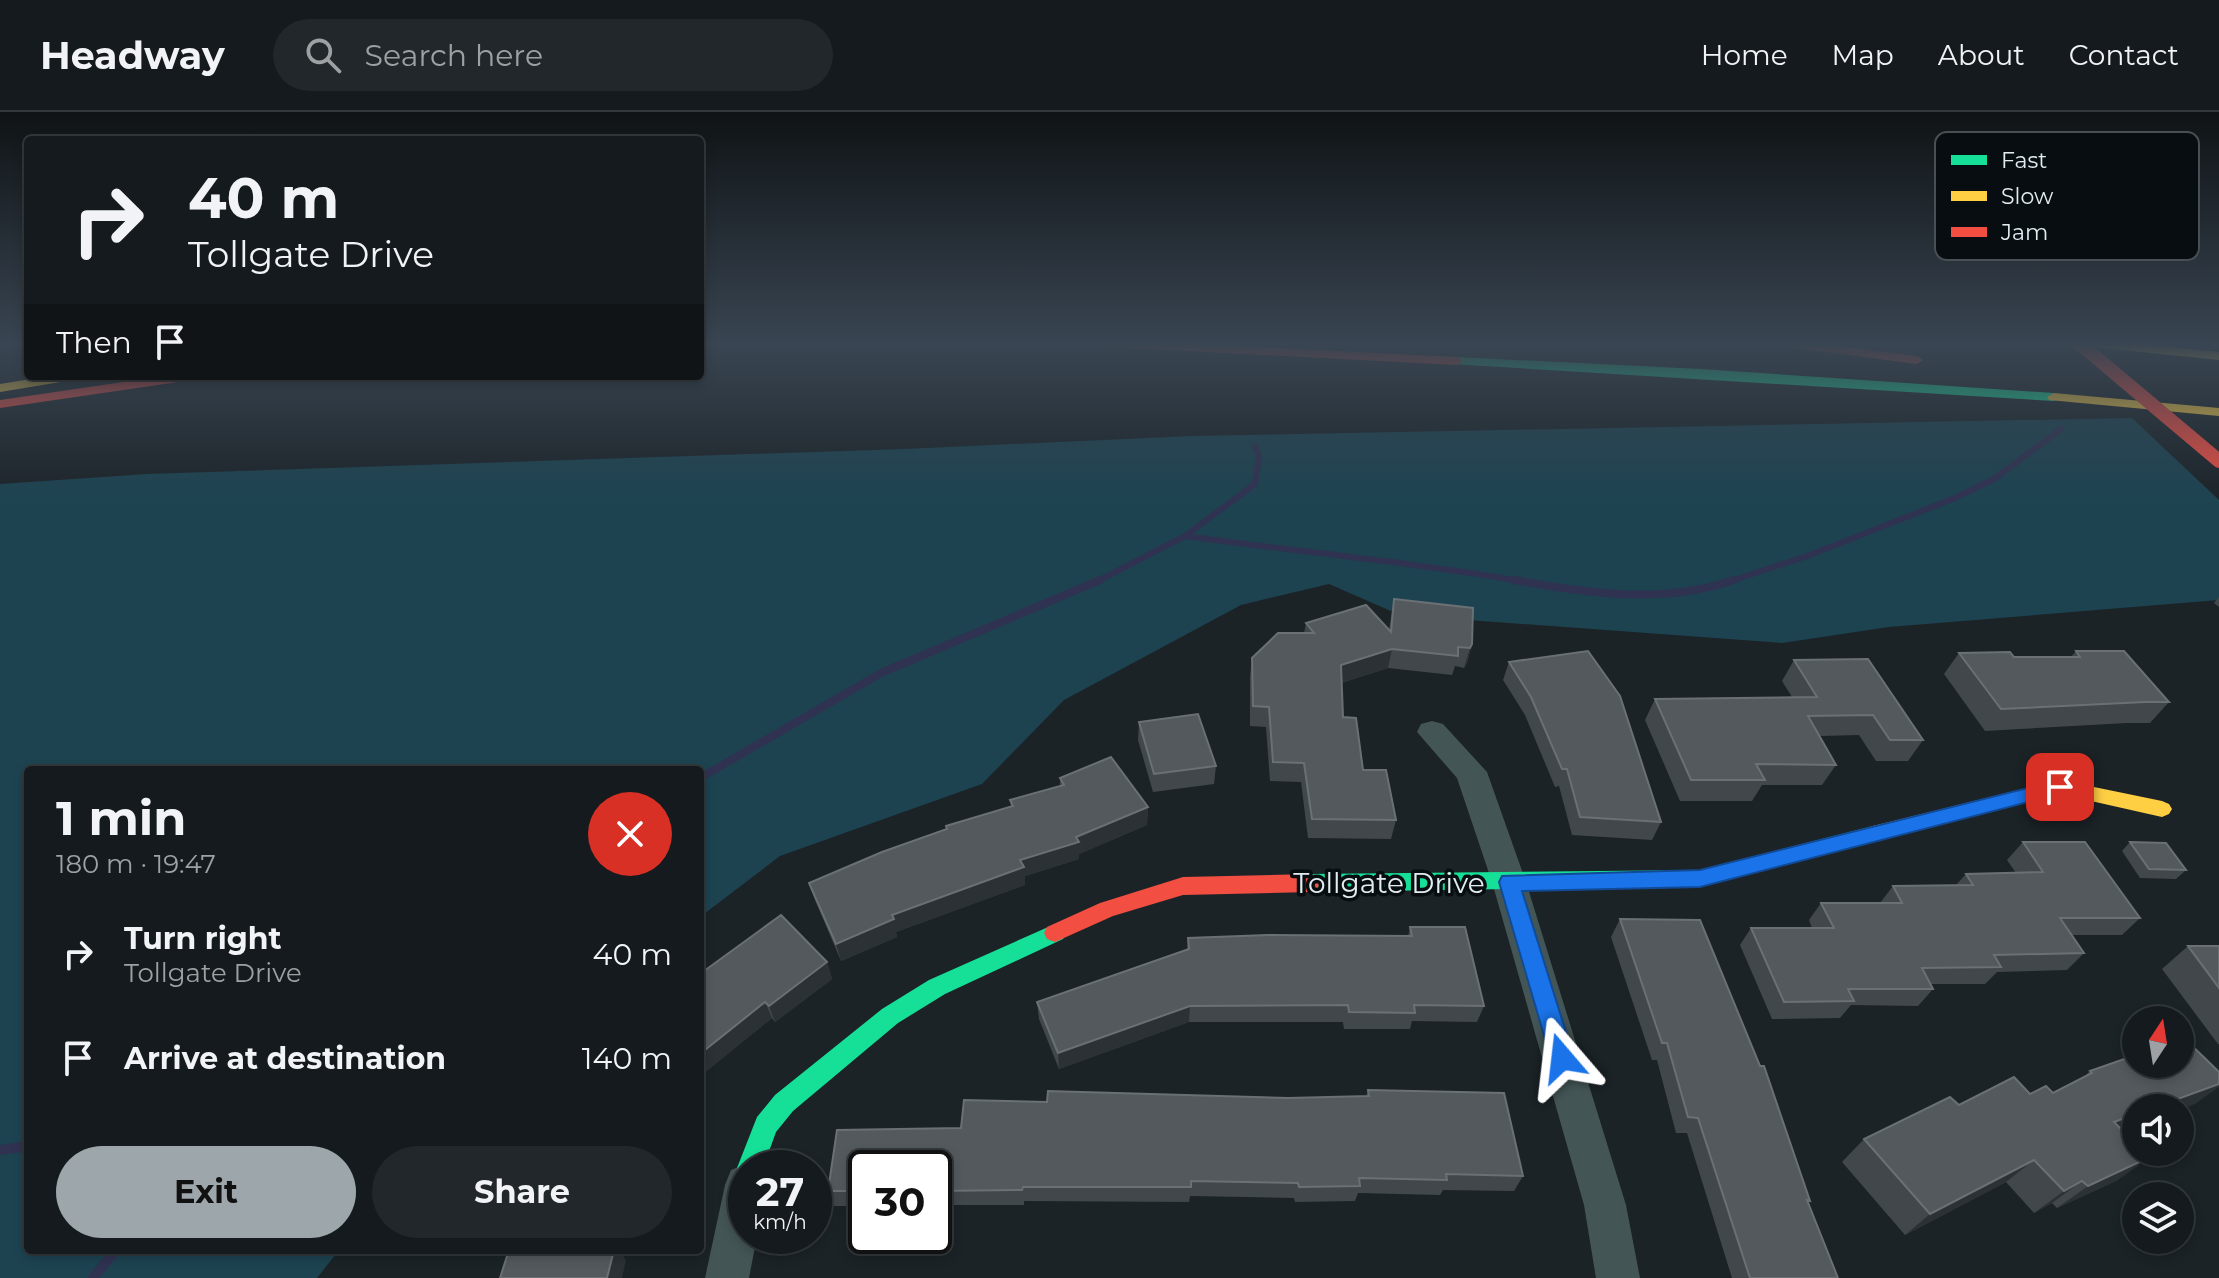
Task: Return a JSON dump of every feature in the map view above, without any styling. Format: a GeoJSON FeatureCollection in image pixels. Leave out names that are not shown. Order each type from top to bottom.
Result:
{"type":"FeatureCollection","features":[{"type":"Feature","properties":{"kind":"main road"},"geometry":{"type":"LineString","coordinates":[[0,404],[45,397]]}},
{"type":"Feature","properties":{"kind":"main road"},"geometry":{"type":"LineString","coordinates":[[2054,397],[2219,412]]}},
{"type":"Feature","properties":{"kind":"main road"},"geometry":{"type":"LineString","coordinates":[[2144,397],[2219,461]]}},
{"type":"Feature","properties":{"kind":"main road","name":"Tollgate Drive"},"geometry":{"type":"LineString","coordinates":[[757,1150],[766,1125],[784,1103],[890,1016],[937,987],[1107,909],[1158,892],[1215,884],[1700,878],[2060,787],[2162,809]]}},
{"type":"Feature","properties":{"kind":"street"},"geometry":{"type":"LineString","coordinates":[[1432,732],[1471,772],[1509,882],[1605,1205],[1618,1278]]}},
{"type":"Feature","properties":{"kind":"street"},"geometry":{"type":"LineString","coordinates":[[727,1278],[732,1254]]}},
{"type":"Feature","properties":{"kind":"shaded area"},"geometry":{"type":"Polygon","coordinates":[[[2132,418],[2219,500],[2219,600],[1889,627],[1782,643],[1400,615],[1329,584],[1241,605],[1064,700],[982,784],[780,856],[704,914],[704,766],[24,766],[24,1254],[336,1254],[317,1278],[0,1278],[0,484],[147,474],[904,449],[1191,436],[2132,418]]]}},
{"type":"Feature","properties":{"kind":"building"},"geometry":{"type":"Polygon","coordinates":[[[1394,599],[1473,608],[1472,644],[1470,648],[1458,647],[1458,656],[1392,649],[1341,665],[1343,717],[1356,718],[1363,770],[1386,770],[1396,820],[1312,819],[1304,763],[1273,762],[1269,707],[1253,706],[1252,658],[1278,633],[1314,633],[1306,623],[1366,605],[1391,632],[1394,599]]]}},
{"type":"Feature","properties":{"kind":"building"},"geometry":{"type":"Polygon","coordinates":[[[1588,651],[1620,696],[1661,822],[1580,817],[1567,769],[1562,769],[1531,697],[1509,662],[1588,651]]]}},
{"type":"Feature","properties":{"kind":"building"},"geometry":{"type":"Polygon","coordinates":[[[2076,651],[2124,651],[2169,702],[2001,709],[1959,653],[2010,652],[2014,657],[2080,657],[2076,651]]]}},
{"type":"Feature","properties":{"kind":"building"},"geometry":{"type":"Polygon","coordinates":[[[1868,659],[1923,740],[1890,740],[1873,715],[1808,716],[1836,765],[1756,764],[1765,780],[1691,780],[1655,699],[1817,697],[1794,660],[1868,659]]]}},
{"type":"Feature","properties":{"kind":"building"},"geometry":{"type":"Polygon","coordinates":[[[1198,714],[1216,766],[1154,774],[1139,722],[1198,714]]]}},
{"type":"Feature","properties":{"kind":"building"},"geometry":{"type":"Polygon","coordinates":[[[1111,757],[1148,807],[1076,837],[1079,842],[1020,860],[1024,867],[892,915],[894,919],[836,944],[809,883],[947,829],[946,826],[1013,806],[1010,800],[1064,785],[1060,778],[1111,757]]]}},
{"type":"Feature","properties":{"kind":"building"},"geometry":{"type":"Polygon","coordinates":[[[2023,842],[2085,842],[2140,918],[2060,918],[2084,953],[1994,955],[2001,967],[1922,968],[1933,989],[1848,989],[1854,1001],[1784,1002],[1751,928],[1834,928],[1821,903],[1902,903],[1893,886],[1973,885],[1966,874],[2043,872],[2023,842]]]}},
{"type":"Feature","properties":{"kind":"building"},"geometry":{"type":"Polygon","coordinates":[[[2130,842],[2166,843],[2186,870],[2149,869],[2130,842]]]}},
{"type":"Feature","properties":{"kind":"building"},"geometry":{"type":"Polygon","coordinates":[[[781,915],[827,962],[769,1006],[765,1002],[704,1051],[704,971],[781,915]]]}},
{"type":"Feature","properties":{"kind":"building"},"geometry":{"type":"Polygon","coordinates":[[[1620,919],[1700,920],[1760,1066],[1764,1066],[1810,1201],[1807,1200],[1838,1278],[1750,1278],[1698,1118],[1688,1117],[1667,1043],[1662,1043],[1620,919]]]}},
{"type":"Feature","properties":{"kind":"building"},"geometry":{"type":"Polygon","coordinates":[[[1410,927],[1465,927],[1484,1006],[1414,1005],[1415,1013],[1349,1012],[1348,1005],[1190,1006],[1058,1053],[1037,1002],[1189,949],[1188,938],[1412,936],[1410,927]]]}},
{"type":"Feature","properties":{"kind":"building"},"geometry":{"type":"Polygon","coordinates":[[[2188,946],[2219,946],[2219,988],[2188,946]]]}},
{"type":"Feature","properties":{"kind":"building"},"geometry":{"type":"Polygon","coordinates":[[[2194,1048],[2219,1072],[2219,1084],[2192,1094],[2122,1094],[2122,1119],[2114,1122],[2122,1130],[2122,1166],[2131,1166],[2088,1186],[2082,1181],[2064,1191],[2034,1160],[1930,1214],[1864,1139],[1950,1097],[1959,1105],[2014,1077],[2030,1094],[2046,1086],[2053,1093],[2092,1073],[2090,1071],[2122,1060],[2122,1078],[2194,1078],[2194,1048]]]}},
{"type":"Feature","properties":{"kind":"building"},"geometry":{"type":"Polygon","coordinates":[[[1368,1090],[1504,1093],[1523,1176],[1446,1174],[1447,1180],[1359,1178],[1360,1186],[1299,1187],[1298,1183],[1191,1181],[1191,1187],[1023,1187],[1022,1190],[952,1191],[952,1150],[848,1150],[848,1191],[832,1191],[837,1130],[961,1128],[964,1100],[1047,1102],[1048,1091],[1288,1098],[1369,1096],[1368,1090]]]}},
{"type":"Feature","properties":{"kind":"building"},"geometry":{"type":"Polygon","coordinates":[[[508,1254],[613,1254],[607,1278],[500,1278],[508,1254]]]}},
{"type":"Feature","properties":{"kind":"waterway"},"geometry":{"type":"LineString","coordinates":[[1728,582],[1810,555],[1955,498],[1994,479],[2061,429]]}},
{"type":"Feature","properties":{"kind":"waterway"},"geometry":{"type":"LineString","coordinates":[[1185,536],[1255,484],[1259,456],[1255,446]]}},
{"type":"Feature","properties":{"kind":"waterway"},"geometry":{"type":"LineString","coordinates":[[1099,580],[1185,536]]}},
{"type":"Feature","properties":{"kind":"waterway"},"geometry":{"type":"LineString","coordinates":[[1185,536],[1525,582]]}},
{"type":"Feature","properties":{"kind":"waterway"},"geometry":{"type":"LineString","coordinates":[[704,776],[881,673],[1099,580]]}},
{"type":"Feature","properties":{"kind":"waterway"},"geometry":{"type":"LineString","coordinates":[[1514,580],[1625,594],[1679,592],[1734,580]]}},
{"type":"Feature","properties":{"kind":"waterway"},"geometry":{"type":"LineString","coordinates":[[0,1150],[24,1147]]}},
{"type":"Feature","properties":{"kind":"waterway"},"geometry":{"type":"LineString","coordinates":[[93,1278],[113,1254]]}},
{"type":"Feature","properties":{"kind":"traffic: fast"},"geometry":{"type":"LineString","coordinates":[[1310,883],[1700,878],[1877,833]]}},
{"type":"Feature","properties":{"kind":"traffic: fast"},"geometry":{"type":"LineString","coordinates":[[757,1150],[766,1125],[784,1103],[890,1016],[937,987],[1055,933]]}},
{"type":"Feature","properties":{"kind":"traffic: slow"},"geometry":{"type":"LineString","coordinates":[[2059,397],[2219,412]]}},
{"type":"Feature","properties":{"kind":"traffic: slow"},"geometry":{"type":"LineString","coordinates":[[1877,833],[2060,787],[2162,809]]}},
{"type":"Feature","properties":{"kind":"traffic: jam"},"geometry":{"type":"LineString","coordinates":[[0,404],[45,397]]}},
{"type":"Feature","properties":{"kind":"traffic: jam"},"geometry":{"type":"LineString","coordinates":[[2144,397],[2219,461]]}},
{"type":"Feature","properties":{"kind":"traffic: jam"},"geometry":{"type":"LineString","coordinates":[[1055,933],[1107,909],[1183,886],[1310,883]]}},
{"type":"Feature","properties":{"kind":"route"},"geometry":{"type":"LineString","coordinates":[[1562,1058],[1509,882],[1700,878],[2060,787]]}}]}
